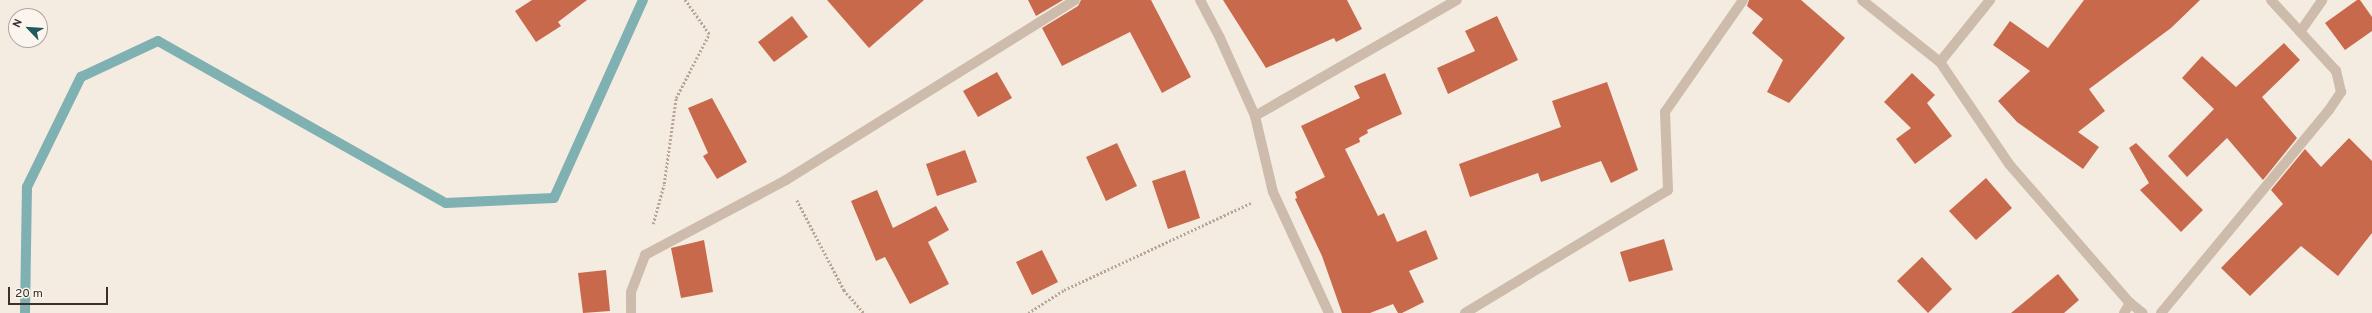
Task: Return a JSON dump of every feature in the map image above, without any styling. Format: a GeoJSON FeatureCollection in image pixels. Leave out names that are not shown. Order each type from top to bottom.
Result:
{"type":"FeatureCollection","features":[{"type":"Feature","properties":{"kind":"street"},"geometry":{"type":"LineString","coordinates":[[631,313],[631,292],[645,255],[786,180],[1075,0]]}},
{"type":"Feature","properties":{"kind":"street"},"geometry":{"type":"LineString","coordinates":[[1200,0],[1220,38],[1255,116],[1273,192],[1329,313]]}},
{"type":"Feature","properties":{"kind":"street"},"geometry":{"type":"LineString","coordinates":[[1255,116],[1457,0]]}},
{"type":"Feature","properties":{"kind":"street"},"geometry":{"type":"LineString","coordinates":[[1465,313],[1668,190],[1666,112],[1743,0]]}},
{"type":"Feature","properties":{"kind":"street"},"geometry":{"type":"LineString","coordinates":[[1862,0],[1940,62],[2009,164],[2130,303],[2143,313]]}},
{"type":"Feature","properties":{"kind":"street"},"geometry":{"type":"LineString","coordinates":[[1940,62],[1990,0]]}},
{"type":"Feature","properties":{"kind":"street"},"geometry":{"type":"LineString","coordinates":[[2161,313],[2330,110],[2341,92],[2336,71],[2271,0]]}},
{"type":"Feature","properties":{"kind":"street"},"geometry":{"type":"LineString","coordinates":[[2300,32],[2322,0]]}},
{"type":"Feature","properties":{"kind":"street"},"geometry":{"type":"LineString","coordinates":[[2124,313],[2130,303]]}},
{"type":"Feature","properties":{"kind":"path"},"geometry":{"type":"LineString","coordinates":[[645,255],[664,184],[676,98],[708,34],[685,0]]}},
{"type":"Feature","properties":{"kind":"path"},"geometry":{"type":"LineString","coordinates":[[786,180],[844,290],[864,313]]}},
{"type":"Feature","properties":{"kind":"path"},"geometry":{"type":"LineString","coordinates":[[1028,313],[1064,290],[1273,192]]}},
{"type":"Feature","properties":{"kind":"building"},"geometry":{"type":"Polygon","coordinates":[[[532,0],[587,0],[558,22],[561,26],[536,42],[515,11],[532,0]]]}},
{"type":"Feature","properties":{"kind":"building"},"geometry":{"type":"Polygon","coordinates":[[[827,0],[924,0],[869,48],[827,0]]]}},
{"type":"Feature","properties":{"kind":"building"},"geometry":{"type":"Polygon","coordinates":[[[1028,0],[1063,0],[1036,16],[1028,0]]]}},
{"type":"Feature","properties":{"kind":"building"},"geometry":{"type":"Polygon","coordinates":[[[1081,0],[1151,0],[1191,77],[1162,93],[1130,32],[1062,66],[1042,28],[1078,6],[1081,0]]]}},
{"type":"Feature","properties":{"kind":"building"},"geometry":{"type":"Polygon","coordinates":[[[1223,0],[1347,0],[1362,29],[1336,42],[1334,38],[1266,68],[1223,0]]]}},
{"type":"Feature","properties":{"kind":"building"},"geometry":{"type":"Polygon","coordinates":[[[1749,0],[1801,0],[1845,38],[1789,103],[1767,92],[1783,60],[1752,33],[1763,19],[1747,6],[1749,0]]]}},
{"type":"Feature","properties":{"kind":"building"},"geometry":{"type":"Polygon","coordinates":[[[2084,0],[2200,0],[2171,28],[2089,89],[2105,111],[2078,132],[2099,147],[2083,169],[2017,122],[1998,101],[2030,71],[1993,45],[2010,21],[2048,48],[2084,0]]]}},
{"type":"Feature","properties":{"kind":"building"},"geometry":{"type":"Polygon","coordinates":[[[2357,0],[2360,0],[2372,17],[2372,31],[2345,50],[2325,23],[2357,0]]]}},
{"type":"Feature","properties":{"kind":"building"},"geometry":{"type":"Polygon","coordinates":[[[792,16],[808,37],[774,62],[758,42],[792,16]]]}},
{"type":"Feature","properties":{"kind":"building"},"geometry":{"type":"Polygon","coordinates":[[[1497,16],[1518,60],[1448,94],[1437,68],[1475,51],[1465,31],[1497,16]]]}},
{"type":"Feature","properties":{"kind":"building"},"geometry":{"type":"Polygon","coordinates":[[[2284,43],[2300,60],[2262,97],[2297,138],[2263,180],[2227,138],[2187,177],[2168,156],[2214,109],[2182,78],[2202,56],[2236,87],[2284,43]]]}},
{"type":"Feature","properties":{"kind":"building"},"geometry":{"type":"Polygon","coordinates":[[[997,72],[1012,98],[978,117],[963,91],[997,72]]]}},
{"type":"Feature","properties":{"kind":"building"},"geometry":{"type":"Polygon","coordinates":[[[1385,73],[1402,114],[1367,130],[1368,133],[1359,138],[1360,142],[1345,149],[1378,216],[1384,213],[1397,242],[1426,230],[1438,259],[1409,271],[1424,302],[1402,313],[1398,313],[1393,304],[1370,313],[1342,313],[1322,256],[1295,199],[1297,198],[1295,192],[1325,177],[1301,126],[1360,98],[1354,86],[1385,73]]]}},
{"type":"Feature","properties":{"kind":"building"},"geometry":{"type":"Polygon","coordinates":[[[1912,73],[1935,95],[1927,103],[1952,136],[1915,164],[1896,139],[1911,128],[1884,102],[1912,73]]]}},
{"type":"Feature","properties":{"kind":"building"},"geometry":{"type":"Polygon","coordinates":[[[1607,82],[1638,170],[1611,183],[1601,161],[1541,182],[1538,173],[1470,197],[1459,164],[1561,127],[1552,101],[1607,82]]]}},
{"type":"Feature","properties":{"kind":"building"},"geometry":{"type":"Polygon","coordinates":[[[712,98],[747,162],[717,179],[703,156],[708,153],[688,108],[712,98]]]}},
{"type":"Feature","properties":{"kind":"building"},"geometry":{"type":"Polygon","coordinates":[[[2349,138],[2372,161],[2372,233],[2338,276],[2301,246],[2250,296],[2221,268],[2283,204],[2271,190],[2305,149],[2321,167],[2349,138]]]}},
{"type":"Feature","properties":{"kind":"building"},"geometry":{"type":"Polygon","coordinates":[[[1117,143],[1137,186],[1106,201],[1086,157],[1117,143]]]}},
{"type":"Feature","properties":{"kind":"building"},"geometry":{"type":"Polygon","coordinates":[[[2136,143],[2203,210],[2181,232],[2140,190],[2149,183],[2129,148],[2136,143]]]}},
{"type":"Feature","properties":{"kind":"building"},"geometry":{"type":"Polygon","coordinates":[[[965,150],[977,182],[937,196],[926,164],[965,150]]]}},
{"type":"Feature","properties":{"kind":"building"},"geometry":{"type":"Polygon","coordinates":[[[1185,170],[1200,218],[1168,229],[1152,181],[1185,170]]]}},
{"type":"Feature","properties":{"kind":"building"},"geometry":{"type":"Polygon","coordinates":[[[1986,178],[2012,208],[1976,240],[1949,211],[1986,178]]]}},
{"type":"Feature","properties":{"kind":"building"},"geometry":{"type":"Polygon","coordinates":[[[877,190],[893,228],[936,206],[949,230],[928,242],[949,284],[910,304],[885,257],[876,261],[851,201],[877,190]]]}},
{"type":"Feature","properties":{"kind":"building"},"geometry":{"type":"Polygon","coordinates":[[[1664,239],[1673,270],[1629,282],[1620,252],[1664,239]]]}},
{"type":"Feature","properties":{"kind":"building"},"geometry":{"type":"Polygon","coordinates":[[[704,240],[713,292],[681,298],[671,248],[704,240]]]}},
{"type":"Feature","properties":{"kind":"building"},"geometry":{"type":"Polygon","coordinates":[[[1042,250],[1058,282],[1032,295],[1016,262],[1042,250]]]}},
{"type":"Feature","properties":{"kind":"building"},"geometry":{"type":"Polygon","coordinates":[[[1922,257],[1952,289],[1928,313],[1897,281],[1922,257]]]}},
{"type":"Feature","properties":{"kind":"building"},"geometry":{"type":"Polygon","coordinates":[[[606,270],[610,311],[583,313],[578,273],[606,270]]]}},
{"type":"Feature","properties":{"kind":"building"},"geometry":{"type":"Polygon","coordinates":[[[2058,274],[2079,300],[2064,313],[2011,313],[2058,274]]]}},
{"type":"Feature","properties":{"kind":"waterway"},"geometry":{"type":"LineString","coordinates":[[25,313],[27,187],[81,77],[158,41],[446,203],[554,198],[643,0]]}}]}
